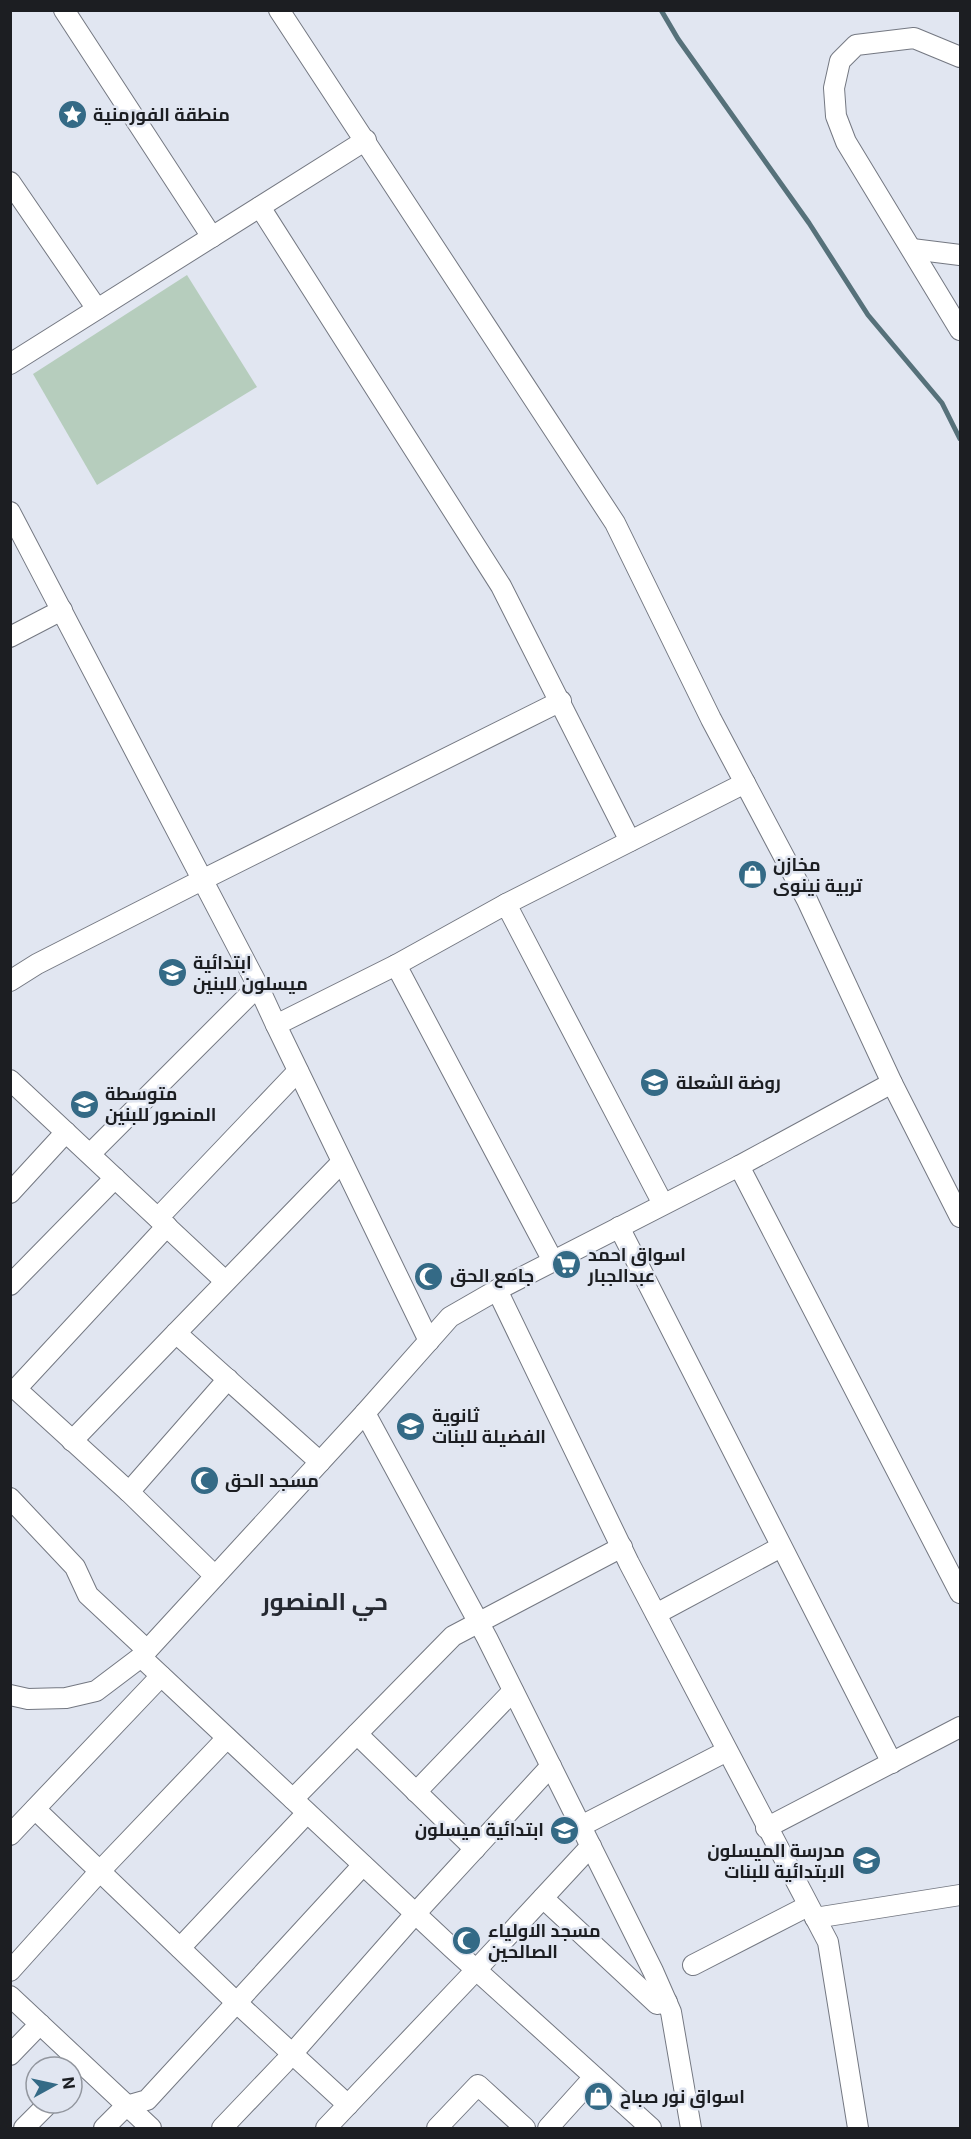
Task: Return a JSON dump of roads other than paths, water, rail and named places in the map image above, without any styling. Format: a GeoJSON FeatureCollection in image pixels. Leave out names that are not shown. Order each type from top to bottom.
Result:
{"type":"FeatureCollection","features":[{"type":"Feature","properties":{"kind":"street"},"geometry":{"type":"LineString","coordinates":[[64,10],[212,237]]}},
{"type":"Feature","properties":{"kind":"street"},"geometry":{"type":"LineString","coordinates":[[279,10],[615,523],[711,719],[807,900],[891,1083],[960,1216]]}},
{"type":"Feature","properties":{"kind":"street"},"geometry":{"type":"LineString","coordinates":[[960,57],[914,38],[856,45],[840,61],[834,88],[836,116],[846,142],[960,330]]}},
{"type":"Feature","properties":{"kind":"street"},"geometry":{"type":"LineString","coordinates":[[10,364],[366,140]]}},
{"type":"Feature","properties":{"kind":"street"},"geometry":{"type":"LineString","coordinates":[[10,182],[97,309]]}},
{"type":"Feature","properties":{"kind":"street"},"geometry":{"type":"LineString","coordinates":[[260,207],[501,586],[630,841]]}},
{"type":"Feature","properties":{"kind":"street"},"geometry":{"type":"LineString","coordinates":[[912,249],[960,255]]}},
{"type":"Feature","properties":{"kind":"street"},"geometry":{"type":"LineString","coordinates":[[10,512],[258,986],[429,1341]]}},
{"type":"Feature","properties":{"kind":"street"},"geometry":{"type":"LineString","coordinates":[[10,637],[62,610]]}},
{"type":"Feature","properties":{"kind":"street"},"geometry":{"type":"LineString","coordinates":[[10,981],[37,964],[202,880],[561,701]]}},
{"type":"Feature","properties":{"kind":"street"},"geometry":{"type":"LineString","coordinates":[[276,1025],[396,965],[506,904],[745,783]]}},
{"type":"Feature","properties":{"kind":"street"},"geometry":{"type":"LineString","coordinates":[[506,904],[663,1204]]}},
{"type":"Feature","properties":{"kind":"street"},"geometry":{"type":"LineString","coordinates":[[396,965],[553,1261]]}},
{"type":"Feature","properties":{"kind":"street"},"geometry":{"type":"LineString","coordinates":[[90,1154],[258,986]]}},
{"type":"Feature","properties":{"kind":"street"},"geometry":{"type":"LineString","coordinates":[[214,1576],[129,1492],[13,1389],[298,1071]]}},
{"type":"Feature","properties":{"kind":"street"},"geometry":{"type":"LineString","coordinates":[[10,1080],[225,1281]]}},
{"type":"Feature","properties":{"kind":"street"},"geometry":{"type":"LineString","coordinates":[[10,1695],[28,1699],[66,1698],[96,1691],[144,1653],[450,1317],[497,1290],[739,1166],[891,1083]]}},
{"type":"Feature","properties":{"kind":"street"},"geometry":{"type":"LineString","coordinates":[[10,1193],[66,1132]]}},
{"type":"Feature","properties":{"kind":"street"},"geometry":{"type":"LineString","coordinates":[[72,1441],[342,1162]]}},
{"type":"Feature","properties":{"kind":"street"},"geometry":{"type":"LineString","coordinates":[[739,1166],[960,1593]]}},
{"type":"Feature","properties":{"kind":"street"},"geometry":{"type":"LineString","coordinates":[[10,1286],[115,1178]]}},
{"type":"Feature","properties":{"kind":"street"},"geometry":{"type":"LineString","coordinates":[[619,1227],[892,1763]]}},
{"type":"Feature","properties":{"kind":"street"},"geometry":{"type":"LineString","coordinates":[[497,1290],[656,1614],[766,1828],[828,1942],[858,2128]]}},
{"type":"Feature","properties":{"kind":"street"},"geometry":{"type":"LineString","coordinates":[[176,1333],[320,1462]]}},
{"type":"Feature","properties":{"kind":"street"},"geometry":{"type":"LineString","coordinates":[[129,1492],[228,1379]]}},
{"type":"Feature","properties":{"kind":"street"},"geometry":{"type":"LineString","coordinates":[[365,1413],[478,1622],[667,2002],[671,2012],[691,2128]]}},
{"type":"Feature","properties":{"kind":"street"},"geometry":{"type":"LineString","coordinates":[[10,1498],[75,1568],[88,1595],[144,1653],[161,1676],[415,1914],[651,2128]]}},
{"type":"Feature","properties":{"kind":"street"},"geometry":{"type":"LineString","coordinates":[[180,1948],[300,1806],[357,1734],[453,1636],[622,1547]]}},
{"type":"Feature","properties":{"kind":"street"},"geometry":{"type":"LineString","coordinates":[[656,1614],[782,1547]]}},
{"type":"Feature","properties":{"kind":"street"},"geometry":{"type":"LineString","coordinates":[[10,1835],[161,1676]]}},
{"type":"Feature","properties":{"kind":"street"},"geometry":{"type":"LineString","coordinates":[[416,1792],[513,1691]]}},
{"type":"Feature","properties":{"kind":"street"},"geometry":{"type":"LineString","coordinates":[[766,1828],[960,1727]]}},
{"type":"Feature","properties":{"kind":"street"},"geometry":{"type":"LineString","coordinates":[[357,1734],[475,1850]]}},
{"type":"Feature","properties":{"kind":"street"},"geometry":{"type":"LineString","coordinates":[[10,1971],[100,1871],[227,1738]]}},
{"type":"Feature","properties":{"kind":"street"},"geometry":{"type":"LineString","coordinates":[[581,1826],[727,1751]]}},
{"type":"Feature","properties":{"kind":"street"},"geometry":{"type":"LineString","coordinates":[[222,2128],[292,2054],[415,1914],[551,1767]]}},
{"type":"Feature","properties":{"kind":"street"},"geometry":{"type":"LineString","coordinates":[[35,1809],[237,2003],[348,2105]]}},
{"type":"Feature","properties":{"kind":"street"},"geometry":{"type":"LineString","coordinates":[[326,2128],[591,1846]]}},
{"type":"Feature","properties":{"kind":"street"},"geometry":{"type":"LineString","coordinates":[[104,2128],[126,2106],[147,2100],[363,1865]]}},
{"type":"Feature","properties":{"kind":"street"},"geometry":{"type":"LineString","coordinates":[[693,1965],[811,1912],[960,1895]]}},
{"type":"Feature","properties":{"kind":"street"},"geometry":{"type":"LineString","coordinates":[[543,1898],[657,2004],[667,2002]]}},
{"type":"Feature","properties":{"kind":"street"},"geometry":{"type":"LineString","coordinates":[[10,1996],[40,2024],[65,2055]]}},
{"type":"Feature","properties":{"kind":"street"},"geometry":{"type":"LineString","coordinates":[[10,2055],[40,2024]]}},
{"type":"Feature","properties":{"kind":"street"},"geometry":{"type":"LineString","coordinates":[[84,2076],[126,2106],[151,2128]]}},
{"type":"Feature","properties":{"kind":"street"},"geometry":{"type":"LineString","coordinates":[[548,2128],[594,2077]]}},
{"type":"Feature","properties":{"kind":"street"},"geometry":{"type":"LineString","coordinates":[[437,2128],[478,2085],[525,2128]]}},
{"type":"Feature","properties":{"kind":"street"},"geometry":{"type":"LineString","coordinates":[[24,2128],[37,2115]]}},
{"type":"Feature","properties":{"kind":"waterway"},"geometry":{"type":"LineString","coordinates":[[661,10],[678,39],[809,223],[868,315],[942,403],[960,439]]}},
{"type":"Feature","properties":{"kind":"place","name":"منطقة الفورمنية"},"geometry":{"type":"Point","coordinates":[72,115]}},
{"type":"Feature","properties":{"kind":"place","name":"مخازن تربية نينوى"},"geometry":{"type":"Point","coordinates":[752,875]}},
{"type":"Feature","properties":{"kind":"place","name":"ابتدائية ميسلون للبنين"},"geometry":{"type":"Point","coordinates":[172,973]}},
{"type":"Feature","properties":{"kind":"place","name":"روضة الشعلة"},"geometry":{"type":"Point","coordinates":[655,1083]}},
{"type":"Feature","properties":{"kind":"place","name":"متوسطة المنصور للبنين"},"geometry":{"type":"Point","coordinates":[84,1104]}},
{"type":"Feature","properties":{"kind":"place","name":"اسواق احمد عبدالجبار"},"geometry":{"type":"Point","coordinates":[567,1265]}},
{"type":"Feature","properties":{"kind":"place","name":"جامع الحق"},"geometry":{"type":"Point","coordinates":[429,1276]}},
{"type":"Feature","properties":{"kind":"place","name":"ثانوية الفضيلة للبنات"},"geometry":{"type":"Point","coordinates":[411,1426]}},
{"type":"Feature","properties":{"kind":"place","name":"مسجد الحق"},"geometry":{"type":"Point","coordinates":[204,1481]}},
{"type":"Feature","properties":{"kind":"place","name":"ابتدائية ميسلون"},"geometry":{"type":"Point","coordinates":[565,1830]}},
{"type":"Feature","properties":{"kind":"place","name":"مدرسة الميسلون الابتدائية للبنات"},"geometry":{"type":"Point","coordinates":[866,1861]}},
{"type":"Feature","properties":{"kind":"place","name":"مسجد الاولياء الصالحين"},"geometry":{"type":"Point","coordinates":[467,1941]}},
{"type":"Feature","properties":{"kind":"place","name":"اسواق نور صباح"},"geometry":{"type":"Point","coordinates":[599,2097]}},
{"type":"Feature","properties":{"kind":"district","name":"حي المنصور"},"geometry":{"type":"Point","coordinates":[325,1602]}}]}
